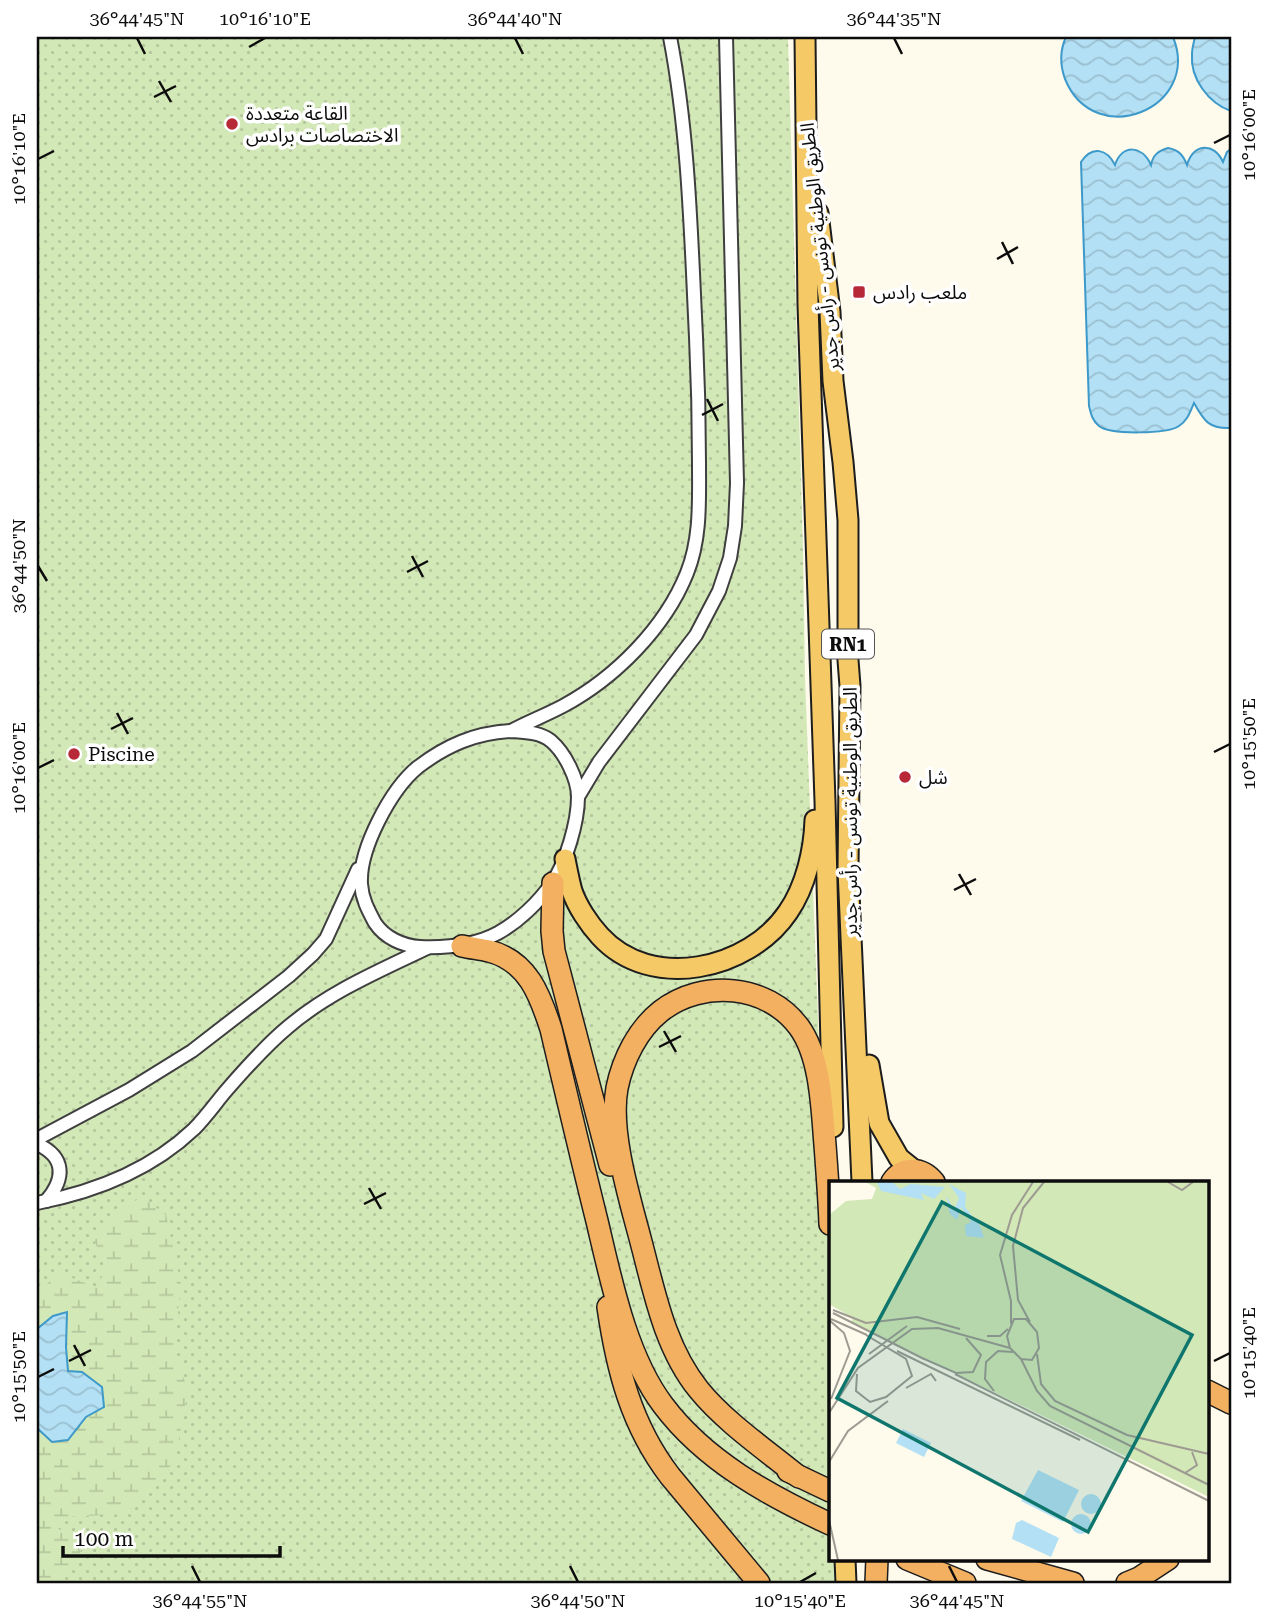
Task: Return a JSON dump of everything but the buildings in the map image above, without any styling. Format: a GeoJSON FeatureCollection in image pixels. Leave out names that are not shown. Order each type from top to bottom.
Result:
{"type":"FeatureCollection","features":[{"type":"Feature","properties":{"kind":"highway"},"geometry":{"type":"LineString","coordinates":[[553,883],[554,951],[645,1302],[659,1345],[678,1381],[720,1429],[750,1452],[829,1491]]}},
{"type":"Feature","properties":{"kind":"highway"},"geometry":{"type":"LineString","coordinates":[[462,946],[509,959],[530,981],[540,997],[551,1029],[622,1317],[641,1366],[656,1395],[678,1423],[709,1453],[770,1495],[829,1523]]}},
{"type":"Feature","properties":{"kind":"highway"},"geometry":{"type":"LineString","coordinates":[[799,1477],[718,1410],[700,1391],[687,1374],[676,1352],[654,1292],[627,1187],[615,1104],[627,1056],[646,1026],[661,1011],[675,1002],[709,991],[741,991],[773,1004],[799,1027],[807,1043],[821,1089],[829,1197]]}},
{"type":"Feature","properties":{"kind":"highway"},"geometry":{"type":"LineString","coordinates":[[893,1181],[901,1173],[914,1170],[933,1181]]}},
{"type":"Feature","properties":{"kind":"highway"},"geometry":{"type":"LineString","coordinates":[[589,1191],[608,1312],[634,1416],[656,1458],[759,1583]]}},
{"type":"Feature","properties":{"kind":"highway"},"geometry":{"type":"LineString","coordinates":[[1208,1392],[1231,1403]]}},
{"type":"Feature","properties":{"kind":"highway"},"geometry":{"type":"LineString","coordinates":[[876,1583],[877,1560]]}},
{"type":"Feature","properties":{"kind":"highway"},"geometry":{"type":"LineString","coordinates":[[911,1560],[965,1583]]}},
{"type":"Feature","properties":{"kind":"highway"},"geometry":{"type":"LineString","coordinates":[[975,1560],[1027,1583]]}},
{"type":"Feature","properties":{"kind":"highway"},"geometry":{"type":"LineString","coordinates":[[991,1560],[1073,1583]]}},
{"type":"Feature","properties":{"kind":"highway"},"geometry":{"type":"LineString","coordinates":[[1127,1583],[1166,1560]]}},
{"type":"Feature","properties":{"kind":"main road","name":"الطريق الوطنية تونس - رأس جدير"},"geometry":{"type":"LineString","coordinates":[[805,37],[808,305],[825,801],[834,1181]]}},
{"type":"Feature","properties":{"kind":"main road","name":"الطريق الوطنية تونس - رأس جدير"},"geometry":{"type":"LineString","coordinates":[[807,108],[830,313],[833,381],[848,520],[848,870],[862,1181]]}},
{"type":"Feature","properties":{"kind":"main road"},"geometry":{"type":"LineString","coordinates":[[565,859],[573,893],[594,929],[602,939],[630,957],[647,965],[687,969],[727,960],[744,951],[774,928],[788,912],[803,881],[814,833],[821,710]]}},
{"type":"Feature","properties":{"kind":"main road"},"geometry":{"type":"LineString","coordinates":[[851,957],[863,994],[870,1071],[879,1123],[899,1158],[914,1170]]}},
{"type":"Feature","properties":{"kind":"main road"},"geometry":{"type":"LineString","coordinates":[[845,1560],[846,1583]]}},
{"type":"Feature","properties":{"kind":"main road"},"geometry":{"type":"LineString","coordinates":[[869,1560],[869,1583]]}},
{"type":"Feature","properties":{"kind":"street"},"geometry":{"type":"LineString","coordinates":[[511,731],[565,706],[607,677],[652,634],[687,574],[695,546],[699,512],[699,393],[686,147],[670,37]]}},
{"type":"Feature","properties":{"kind":"street"},"geometry":{"type":"LineString","coordinates":[[578,797],[599,762],[696,635],[719,591],[730,558],[737,483],[726,37]]}},
{"type":"Feature","properties":{"kind":"street"},"geometry":{"type":"LineString","coordinates":[[41,1202],[59,1184],[60,1170],[54,1156],[37,1142],[130,1090],[192,1051],[289,975],[326,939],[382,813],[396,791],[417,768],[455,744],[490,732],[511,731],[534,733],[551,741],[572,768],[578,797],[573,833],[565,859],[553,883],[518,918],[497,933],[462,946],[428,947],[397,942],[379,928],[365,906],[361,882],[365,853]]}},
{"type":"Feature","properties":{"kind":"street"},"geometry":{"type":"LineString","coordinates":[[41,1202],[111,1182],[165,1153],[196,1127],[241,1073],[313,1007],[428,947]]}},
{"type":"Feature","properties":{"kind":"green space"},"geometry":{"type":"Polygon","coordinates":[[[37,37],[788,37],[805,678],[829,1280],[829,1560],[839,1560],[839,1583],[37,1583],[37,37]]]}},
{"type":"Feature","properties":{"kind":"green space"},"geometry":{"type":"Polygon","coordinates":[[[141,1196],[166,1215],[181,1284],[174,1353],[188,1390],[175,1461],[126,1514],[62,1517],[56,1528],[89,1537],[62,1583],[37,1583],[37,1292],[60,1273],[95,1287],[106,1271],[93,1237],[141,1196]]]}},
{"type":"Feature","properties":{"kind":"water"},"geometry":{"type":"Polygon","coordinates":[[[1066,37],[1173,37],[1178,62],[1173,84],[1159,101],[1141,112],[1120,117],[1099,113],[1079,101],[1065,79],[1061,58],[1066,37]]]}},
{"type":"Feature","properties":{"kind":"water"},"geometry":{"type":"Polygon","coordinates":[[[1195,37],[1231,37],[1231,111],[1208,96],[1197,80],[1192,63],[1195,37]]]}},
{"type":"Feature","properties":{"kind":"water"},"geometry":{"type":"Polygon","coordinates":[[[1168,148],[1180,154],[1187,165],[1194,152],[1199,149],[1209,148],[1219,155],[1223,162],[1231,149],[1231,428],[1208,423],[1194,403],[1185,421],[1173,429],[1151,432],[1114,431],[1097,424],[1089,406],[1081,162],[1090,153],[1099,151],[1108,155],[1115,165],[1122,153],[1132,150],[1143,154],[1151,165],[1156,154],[1168,148]]]}},
{"type":"Feature","properties":{"kind":"water"},"geometry":{"type":"Polygon","coordinates":[[[67,1312],[68,1371],[82,1372],[102,1387],[104,1407],[86,1417],[68,1440],[52,1442],[37,1428],[37,1329],[53,1316],[67,1312]]]}},
{"type":"Feature","properties":{"kind":"place","name":"القاعة متعددة الاختصاصات برادس"},"geometry":{"type":"Point","coordinates":[232,124]}},
{"type":"Feature","properties":{"kind":"place","name":"ملعب رادس"},"geometry":{"type":"Point","coordinates":[859,292]}},
{"type":"Feature","properties":{"kind":"place","name":"Piscine"},"geometry":{"type":"Point","coordinates":[74,754]}},
{"type":"Feature","properties":{"kind":"place","name":"شل"},"geometry":{"type":"Point","coordinates":[905,777]}}]}
